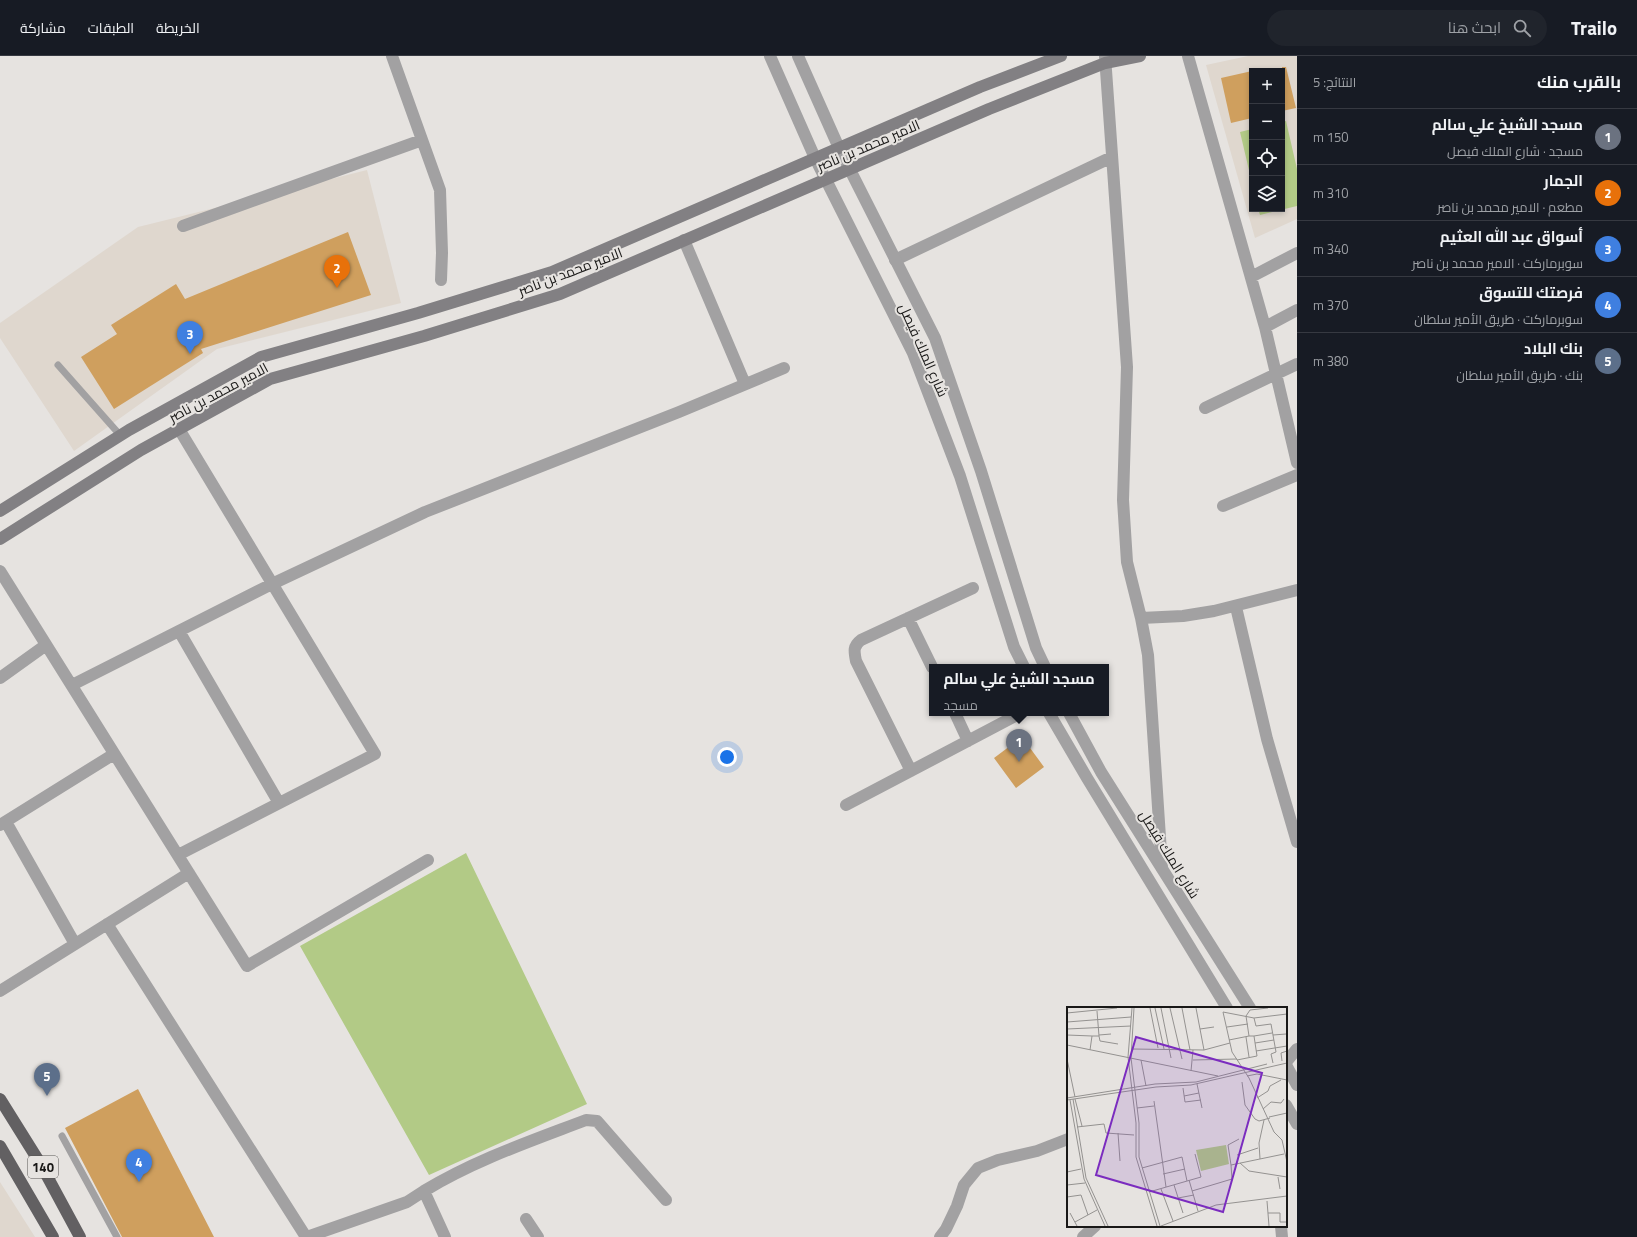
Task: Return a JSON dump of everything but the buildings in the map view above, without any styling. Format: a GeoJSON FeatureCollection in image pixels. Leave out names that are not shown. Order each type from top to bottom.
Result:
{"type":"FeatureCollection","features":[{"type":"Feature","properties":{"kind":"highway","name":"140"},"geometry":{"type":"LineString","coordinates":[[0,1099],[40,1163],[80,1237]]}},
{"type":"Feature","properties":{"kind":"highway","name":"140"},"geometry":{"type":"LineString","coordinates":[[0,1146],[53,1237]]}},
{"type":"Feature","properties":{"kind":"main road","name":"الامير محمد بن ناصر"},"geometry":{"type":"LineString","coordinates":[[0,511],[120,435],[261,357],[418,313],[552,272],[980,87],[1062,56]]}},
{"type":"Feature","properties":{"kind":"main road","name":"الامير محمد بن ناصر"},"geometry":{"type":"LineString","coordinates":[[0,539],[141,450],[270,379],[424,336],[560,294],[1105,60],[1140,56]]}},
{"type":"Feature","properties":{"kind":"street"},"geometry":{"type":"LineString","coordinates":[[392,56],[440,190],[442,253],[441,280]]}},
{"type":"Feature","properties":{"kind":"street","name":"شارع الملك فيصل"},"geometry":{"type":"LineString","coordinates":[[770,56],[825,180],[913,353],[960,476],[1014,648],[1022,664]]}},
{"type":"Feature","properties":{"kind":"street","name":"شارع الملك فيصل"},"geometry":{"type":"LineString","coordinates":[[798,56],[839,148],[935,338],[981,471],[1036,648],[1044,664]]}},
{"type":"Feature","properties":{"kind":"street"},"geometry":{"type":"LineString","coordinates":[[1188,56],[1265,327],[1297,463]]}},
{"type":"Feature","properties":{"kind":"street"},"geometry":{"type":"LineString","coordinates":[[1105,60],[1128,367],[1123,500],[1127,562],[1148,654],[1162,868]]}},
{"type":"Feature","properties":{"kind":"street"},"geometry":{"type":"LineString","coordinates":[[183,226],[422,140]]}},
{"type":"Feature","properties":{"kind":"street"},"geometry":{"type":"LineString","coordinates":[[895,260],[1112,157]]}},
{"type":"Feature","properties":{"kind":"street"},"geometry":{"type":"LineString","coordinates":[[684,240],[745,384]]}},
{"type":"Feature","properties":{"kind":"street"},"geometry":{"type":"LineString","coordinates":[[1251,277],[1297,253]]}},
{"type":"Feature","properties":{"kind":"street"},"geometry":{"type":"LineString","coordinates":[[1265,327],[1297,310]]}},
{"type":"Feature","properties":{"kind":"street"},"geometry":{"type":"LineString","coordinates":[[1205,408],[1297,364]]}},
{"type":"Feature","properties":{"kind":"street"},"geometry":{"type":"LineString","coordinates":[[72,685],[272,584],[425,512],[679,412],[784,368]]}},
{"type":"Feature","properties":{"kind":"street"},"geometry":{"type":"LineString","coordinates":[[178,855],[375,754],[179,429]]}},
{"type":"Feature","properties":{"kind":"street"},"geometry":{"type":"LineString","coordinates":[[1223,506],[1297,475]]}},
{"type":"Feature","properties":{"kind":"street"},"geometry":{"type":"LineString","coordinates":[[0,571],[247,966],[428,860]]}},
{"type":"Feature","properties":{"kind":"street"},"geometry":{"type":"LineString","coordinates":[[911,771],[856,661],[854,652],[855,644],[973,588]]}},
{"type":"Feature","properties":{"kind":"street"},"geometry":{"type":"LineString","coordinates":[[1141,618],[1182,616],[1236,607],[1297,590]]}},
{"type":"Feature","properties":{"kind":"street"},"geometry":{"type":"LineString","coordinates":[[1236,607],[1267,739],[1297,842]]}},
{"type":"Feature","properties":{"kind":"street"},"geometry":{"type":"LineString","coordinates":[[908,618],[931,664]]}},
{"type":"Feature","properties":{"kind":"street"},"geometry":{"type":"LineString","coordinates":[[180,631],[279,803]]}},
{"type":"Feature","properties":{"kind":"street"},"geometry":{"type":"LineString","coordinates":[[0,678],[46,645]]}},
{"type":"Feature","properties":{"kind":"street"},"geometry":{"type":"LineString","coordinates":[[956,716],[968,741]]}},
{"type":"Feature","properties":{"kind":"street"},"geometry":{"type":"LineString","coordinates":[[846,805],[1015,716]]}},
{"type":"Feature","properties":{"kind":"street"},"geometry":{"type":"LineString","coordinates":[[1051,716],[1226,1007]]}},
{"type":"Feature","properties":{"kind":"street","name":"شارع الملك فيصل"},"geometry":{"type":"LineString","coordinates":[[1071,716],[1101,772],[1249,1007]]}},
{"type":"Feature","properties":{"kind":"street"},"geometry":{"type":"LineString","coordinates":[[75,944],[3,824],[114,754]]}},
{"type":"Feature","properties":{"kind":"street"},"geometry":{"type":"LineString","coordinates":[[0,991],[189,873]]}},
{"type":"Feature","properties":{"kind":"street"},"geometry":{"type":"LineString","coordinates":[[107,924],[306,1237],[407,1202],[442,1181],[507,1150],[586,1120],[597,1121],[666,1200]]}},
{"type":"Feature","properties":{"kind":"street"},"geometry":{"type":"LineString","coordinates":[[1287,1061],[1297,1049]]}},
{"type":"Feature","properties":{"kind":"street"},"geometry":{"type":"LineString","coordinates":[[1287,1067],[1297,1085]]}},
{"type":"Feature","properties":{"kind":"street"},"geometry":{"type":"LineString","coordinates":[[1287,1107],[1297,1124]]}},
{"type":"Feature","properties":{"kind":"street"},"geometry":{"type":"LineString","coordinates":[[940,1237],[946,1229],[957,1206],[964,1185],[978,1168],[998,1160],[1037,1151],[1067,1139]]}},
{"type":"Feature","properties":{"kind":"street"},"geometry":{"type":"LineString","coordinates":[[424,1191],[445,1237]]}},
{"type":"Feature","properties":{"kind":"street"},"geometry":{"type":"LineString","coordinates":[[526,1219],[538,1237]]}},
{"type":"Feature","properties":{"kind":"street"},"geometry":{"type":"LineString","coordinates":[[1083,1237],[1094,1227]]}},
{"type":"Feature","properties":{"kind":"street"},"geometry":{"type":"LineString","coordinates":[[1281,1227],[1282,1237]]}},
{"type":"Feature","properties":{"kind":"lane"},"geometry":{"type":"LineString","coordinates":[[58,365],[120,435]]}},
{"type":"Feature","properties":{"kind":"lane"},"geometry":{"type":"LineString","coordinates":[[62,1136],[117,1237]]}},
{"type":"Feature","properties":{"kind":"shaded area"},"geometry":{"type":"Polygon","coordinates":[[[1248,56],[1297,56],[1297,219],[1255,238],[1206,65],[1248,56]]]}},
{"type":"Feature","properties":{"kind":"shaded area"},"geometry":{"type":"Polygon","coordinates":[[[367,170],[401,303],[217,349],[74,451],[0,338],[0,323],[138,227],[367,170]]]}},
{"type":"Feature","properties":{"kind":"shaded area"},"geometry":{"type":"Polygon","coordinates":[[[0,1182],[35,1237],[0,1237],[0,1182]]]}},
{"type":"Feature","properties":{"kind":"green space"},"geometry":{"type":"Polygon","coordinates":[[[1285,121],[1297,169],[1297,206],[1285,209],[1285,140],[1285,121]]]}},
{"type":"Feature","properties":{"kind":"green space"},"geometry":{"type":"Polygon","coordinates":[[[1249,130],[1249,170],[1240,132],[1249,130]]]}},
{"type":"Feature","properties":{"kind":"green space"},"geometry":{"type":"Polygon","coordinates":[[[1259,212],[1272,212],[1260,215],[1259,212]]]}},
{"type":"Feature","properties":{"kind":"green space"},"geometry":{"type":"Polygon","coordinates":[[[466,853],[587,1104],[429,1175],[300,946],[466,853]]]}},
{"type":"Feature","properties":{"kind":"place","name":"الجمار"},"geometry":{"type":"Point","coordinates":[337,288]}},
{"type":"Feature","properties":{"kind":"place","name":"أسواق عبد الله العثيم"},"geometry":{"type":"Point","coordinates":[190,354]}},
{"type":"Feature","properties":{"kind":"place","name":"مسجد الشيخ علي سالم"},"geometry":{"type":"Point","coordinates":[1019,762]}},
{"type":"Feature","properties":{"kind":"place","name":"بنك البلاد"},"geometry":{"type":"Point","coordinates":[47,1096]}},
{"type":"Feature","properties":{"kind":"place","name":"فرصتك للتسوق"},"geometry":{"type":"Point","coordinates":[139,1182]}}]}
